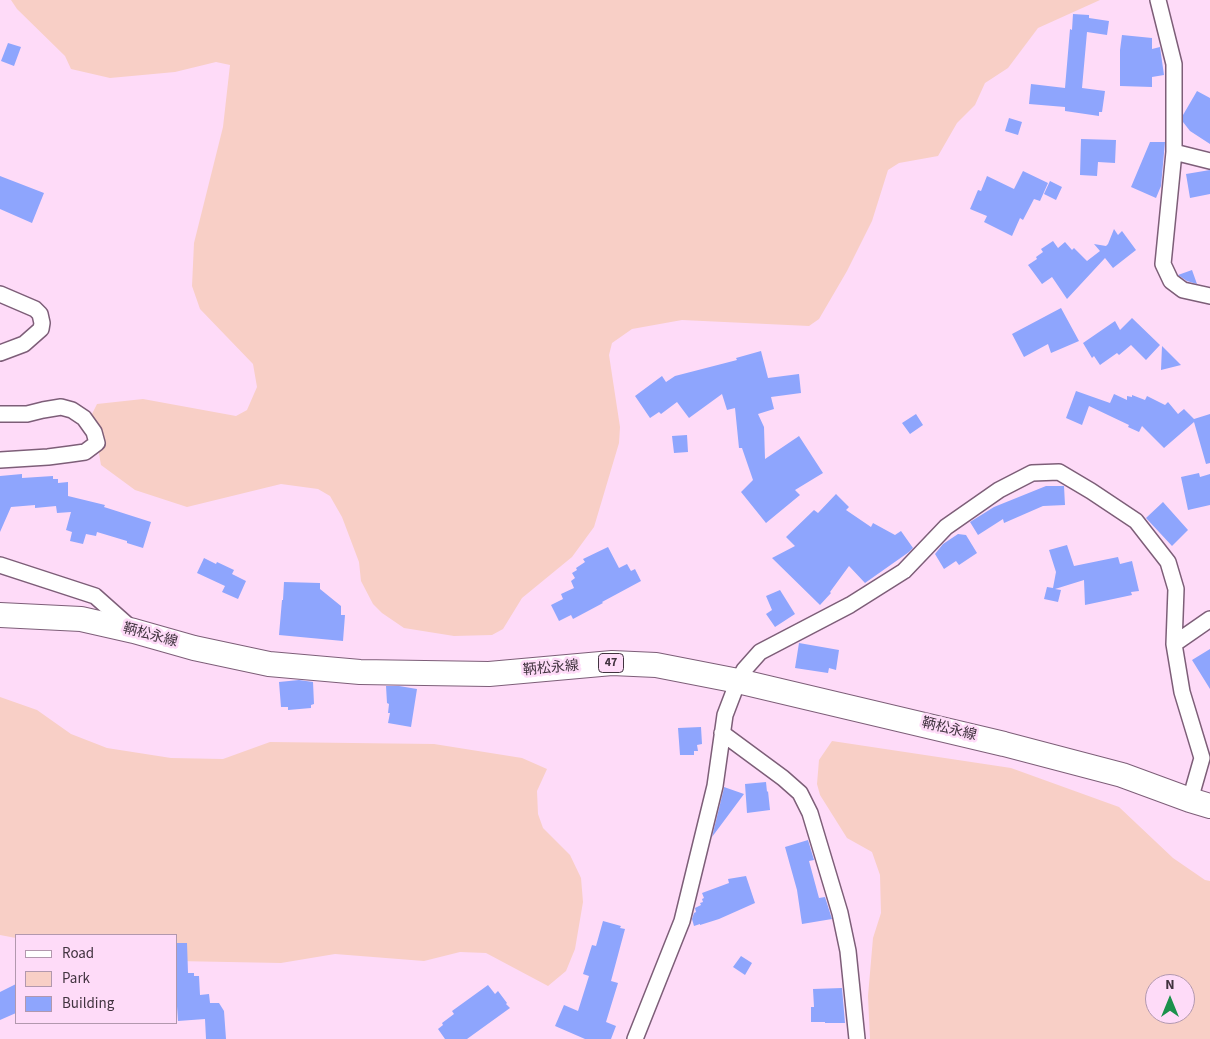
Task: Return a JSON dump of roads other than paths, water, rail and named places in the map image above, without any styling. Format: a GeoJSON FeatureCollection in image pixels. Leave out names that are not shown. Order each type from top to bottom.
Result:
{"type":"FeatureCollection","features":[{"type":"Feature","properties":{"kind":"main road","name":"鞆松永線"},"geometry":{"type":"LineString","coordinates":[[0,615],[81,619],[134,631],[194,648],[269,664],[360,672],[489,674],[612,663],[656,665],[738,681],[1004,744],[1122,774],[1200,803]]}},
{"type":"Feature","properties":{"kind":"street"},"geometry":{"type":"LineString","coordinates":[[1158,0],[1174,64],[1174,152],[1163,264],[1171,281],[1183,290],[1210,296]]}},
{"type":"Feature","properties":{"kind":"street"},"geometry":{"type":"LineString","coordinates":[[1174,152],[1210,161]]}},
{"type":"Feature","properties":{"kind":"street"},"geometry":{"type":"LineString","coordinates":[[0,294],[35,309],[40,314],[42,323],[41,329],[24,344],[0,353]]}},
{"type":"Feature","properties":{"kind":"street"},"geometry":{"type":"LineString","coordinates":[[0,414],[27,414],[61,407],[72,410],[84,418],[94,432],[97,443],[85,452],[48,457],[0,460]]}},
{"type":"Feature","properties":{"kind":"street"},"geometry":{"type":"LineString","coordinates":[[635,1039],[682,921],[715,786],[725,716],[744,670],[760,652],[850,605],[904,571],[946,527],[999,490],[1032,473],[1059,472],[1091,491],[1136,521],[1168,562],[1176,589],[1174,644],[1182,692],[1202,758],[1200,803]]}},
{"type":"Feature","properties":{"kind":"street"},"geometry":{"type":"LineString","coordinates":[[0,565],[95,596],[134,631]]}},
{"type":"Feature","properties":{"kind":"street"},"geometry":{"type":"LineString","coordinates":[[1174,644],[1210,619]]}},
{"type":"Feature","properties":{"kind":"street"},"geometry":{"type":"LineString","coordinates":[[722,733],[783,778],[800,793],[810,813],[840,913],[848,951],[857,1039]]}}]}
